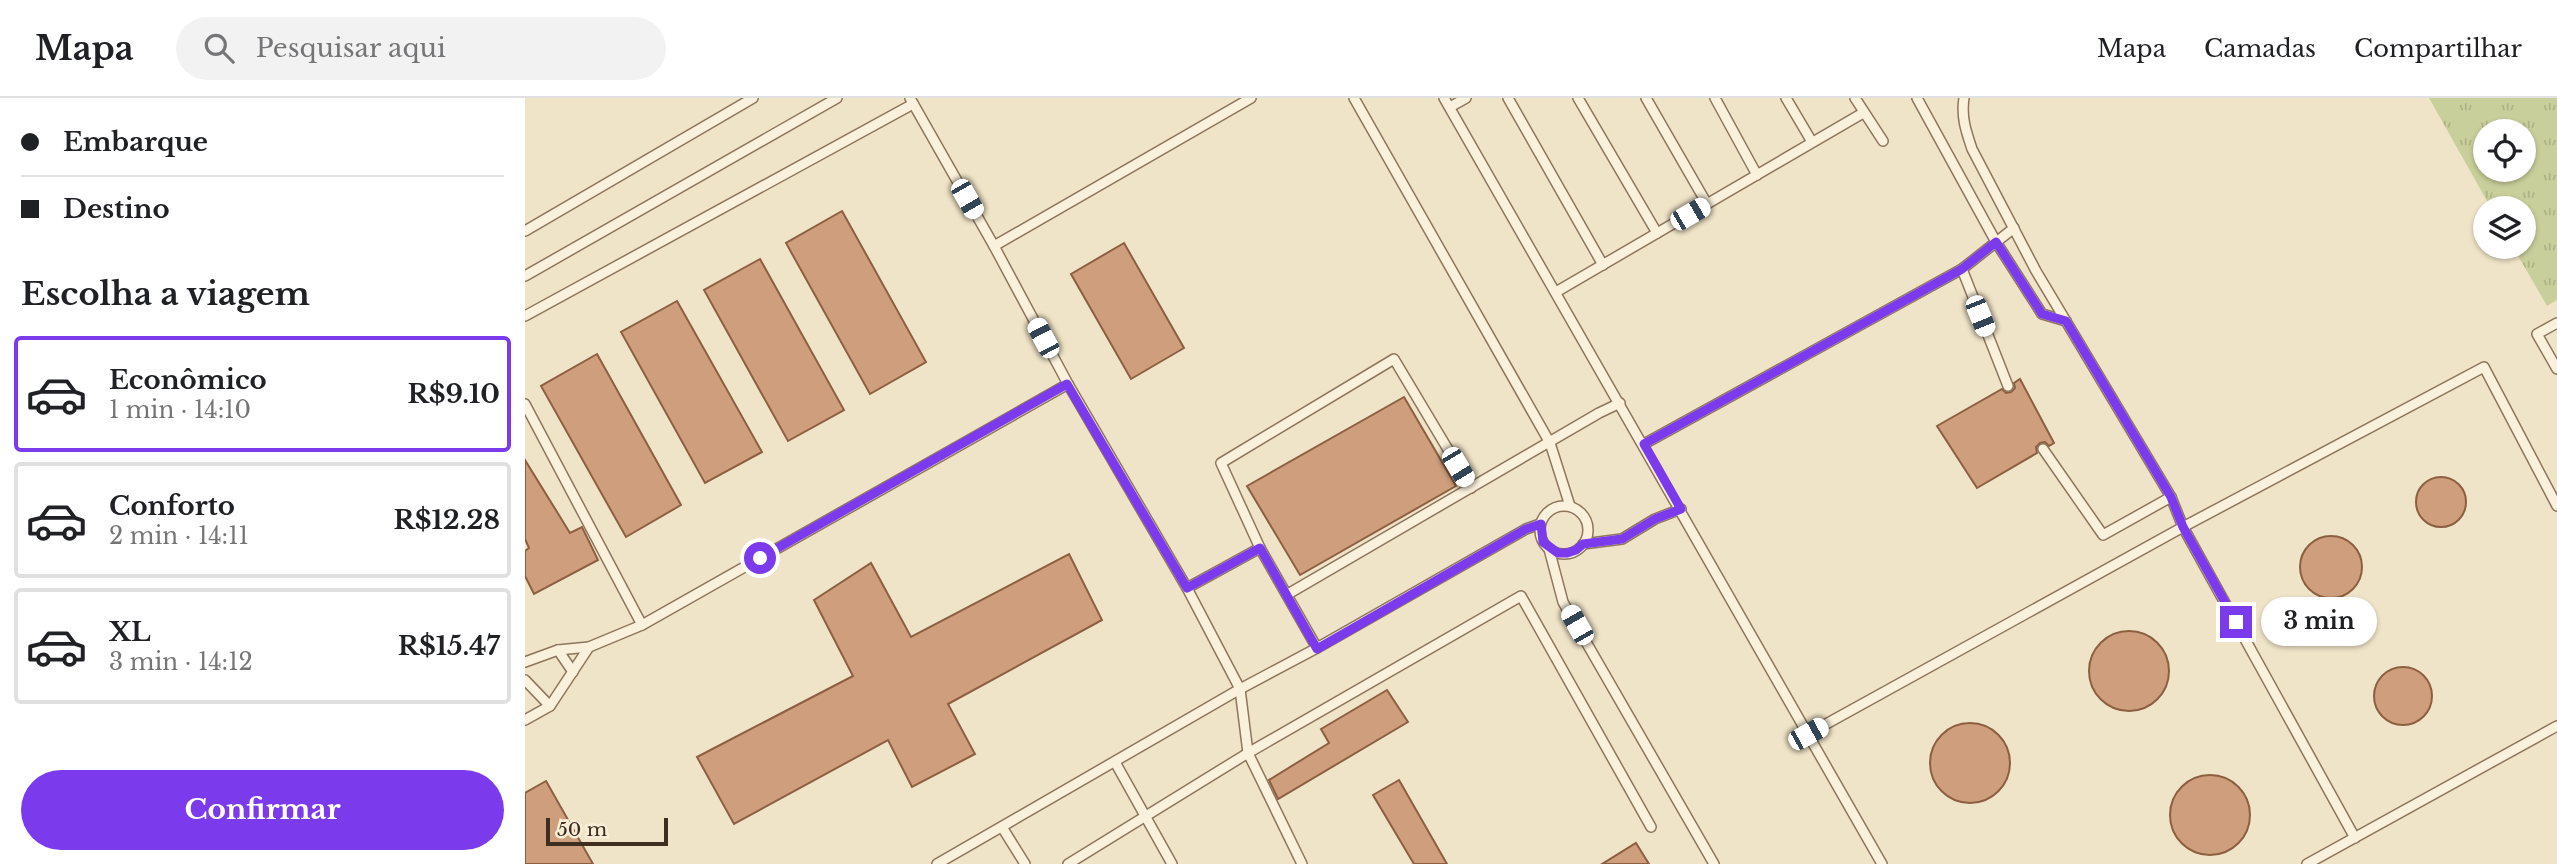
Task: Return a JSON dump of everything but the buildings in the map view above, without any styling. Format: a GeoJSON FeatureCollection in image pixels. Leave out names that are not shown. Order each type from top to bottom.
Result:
{"type":"FeatureCollection","features":[{"type":"Feature","properties":{"kind":"lane"},"geometry":{"type":"LineString","coordinates":[[525,231],[753,98]]}},
{"type":"Feature","properties":{"kind":"lane"},"geometry":{"type":"LineString","coordinates":[[525,276],[837,98]]}},
{"type":"Feature","properties":{"kind":"lane"},"geometry":{"type":"LineString","coordinates":[[994,246],[1251,98]]}},
{"type":"Feature","properties":{"kind":"lane"},"geometry":{"type":"LineString","coordinates":[[1354,98],[1550,443],[1570,506]]}},
{"type":"Feature","properties":{"kind":"lane"},"geometry":{"type":"LineString","coordinates":[[1444,98],[1882,864]]}},
{"type":"Feature","properties":{"kind":"lane"},"geometry":{"type":"LineString","coordinates":[[1450,107],[1466,98]]}},
{"type":"Feature","properties":{"kind":"lane"},"geometry":{"type":"LineString","coordinates":[[1508,98],[1603,265]]}},
{"type":"Feature","properties":{"kind":"lane"},"geometry":{"type":"LineString","coordinates":[[1578,98],[1657,233]]}},
{"type":"Feature","properties":{"kind":"lane"},"geometry":{"type":"LineString","coordinates":[[1646,98],[1707,204]]}},
{"type":"Feature","properties":{"kind":"lane"},"geometry":{"type":"LineString","coordinates":[[1715,98],[1757,175]]}},
{"type":"Feature","properties":{"kind":"lane"},"geometry":{"type":"LineString","coordinates":[[1786,98],[1812,142]]}},
{"type":"Feature","properties":{"kind":"lane"},"geometry":{"type":"LineString","coordinates":[[1855,98],[1883,141]]}},
{"type":"Feature","properties":{"kind":"lane"},"geometry":{"type":"LineString","coordinates":[[1917,98],[1996,242],[2042,314],[2066,321]]}},
{"type":"Feature","properties":{"kind":"lane"},"geometry":{"type":"LineString","coordinates":[[1964,98],[1963,120],[1972,149],[2066,321],[2171,497],[2183,527],[2355,838]]}},
{"type":"Feature","properties":{"kind":"lane"},"geometry":{"type":"LineString","coordinates":[[525,316],[911,101],[994,246],[1067,384],[1187,588],[1240,689],[1248,753],[1303,864]]}},
{"type":"Feature","properties":{"kind":"lane"},"geometry":{"type":"LineString","coordinates":[[1556,292],[1863,113]]}},
{"type":"Feature","properties":{"kind":"lane"},"geometry":{"type":"LineString","coordinates":[[1644,444],[1962,269],[2014,228]]}},
{"type":"Feature","properties":{"kind":"lane"},"geometry":{"type":"LineString","coordinates":[[1962,269],[2008,386]]}},
{"type":"Feature","properties":{"kind":"lane"},"geometry":{"type":"LineString","coordinates":[[2557,323],[2537,334],[2557,369]]}},
{"type":"Feature","properties":{"kind":"lane"},"geometry":{"type":"LineString","coordinates":[[1317,649],[1260,548],[1221,463],[1394,359],[1471,488]]}},
{"type":"Feature","properties":{"kind":"lane"},"geometry":{"type":"LineString","coordinates":[[1808,734],[2183,527],[2484,368],[2557,506]]}},
{"type":"Feature","properties":{"kind":"lane"},"geometry":{"type":"LineString","coordinates":[[525,662],[558,650],[589,647],[642,625],[1067,384]]}},
{"type":"Feature","properties":{"kind":"lane"},"geometry":{"type":"LineString","coordinates":[[1288,594],[1620,403]]}},
{"type":"Feature","properties":{"kind":"lane"},"geometry":{"type":"LineString","coordinates":[[525,404],[642,625]]}},
{"type":"Feature","properties":{"kind":"lane"},"geometry":{"type":"LineString","coordinates":[[2043,449],[2103,535],[2171,497]]}},
{"type":"Feature","properties":{"kind":"lane"},"geometry":{"type":"LineString","coordinates":[[1570,506],[1584,517],[1587,536],[1576,550],[1558,553],[1543,542],[1541,524],[1552,509],[1570,506]]}},
{"type":"Feature","properties":{"kind":"lane"},"geometry":{"type":"LineString","coordinates":[[1583,544],[1622,539],[1655,519],[1681,509]]}},
{"type":"Feature","properties":{"kind":"lane"},"geometry":{"type":"LineString","coordinates":[[937,864],[1240,689],[1317,649],[1526,529],[1541,524]]}},
{"type":"Feature","properties":{"kind":"lane"},"geometry":{"type":"LineString","coordinates":[[1187,588],[1260,548]]}},
{"type":"Feature","properties":{"kind":"lane"},"geometry":{"type":"LineString","coordinates":[[1549,549],[1563,602],[1714,864]]}},
{"type":"Feature","properties":{"kind":"lane"},"geometry":{"type":"LineString","coordinates":[[1068,864],[1248,753],[1521,596],[1651,827]]}},
{"type":"Feature","properties":{"kind":"lane"},"geometry":{"type":"LineString","coordinates":[[525,720],[550,706],[589,647]]}},
{"type":"Feature","properties":{"kind":"lane"},"geometry":{"type":"LineString","coordinates":[[558,650],[573,672]]}},
{"type":"Feature","properties":{"kind":"lane"},"geometry":{"type":"LineString","coordinates":[[525,680],[550,706]]}},
{"type":"Feature","properties":{"kind":"lane"},"geometry":{"type":"LineString","coordinates":[[2307,864],[2557,726]]}},
{"type":"Feature","properties":{"kind":"lane"},"geometry":{"type":"LineString","coordinates":[[1115,762],[1172,864]]}},
{"type":"Feature","properties":{"kind":"lane"},"geometry":{"type":"LineString","coordinates":[[1002,827],[1025,864]]}},
{"type":"Feature","properties":{"kind":"green space"},"geometry":{"type":"Polygon","coordinates":[[[2429,98],[2557,98],[2557,300],[2547,306],[2520,259],[2536,259],[2536,196],[2484,196],[2476,182],[2536,182],[2536,119],[2473,119],[2473,176],[2429,98]]]}},
{"type":"Feature","properties":{"kind":"route"},"geometry":{"type":"LineString","coordinates":[[760,558],[1067,384],[1187,588],[1260,548],[1317,649],[1526,529],[1541,524],[1540,533],[1549,549],[1567,553],[1583,544],[1622,539],[1655,519],[1681,509],[1644,444],[1962,269],[1996,242],[2042,314],[2066,321],[2171,497],[2183,527],[2236,622]]}}]}
